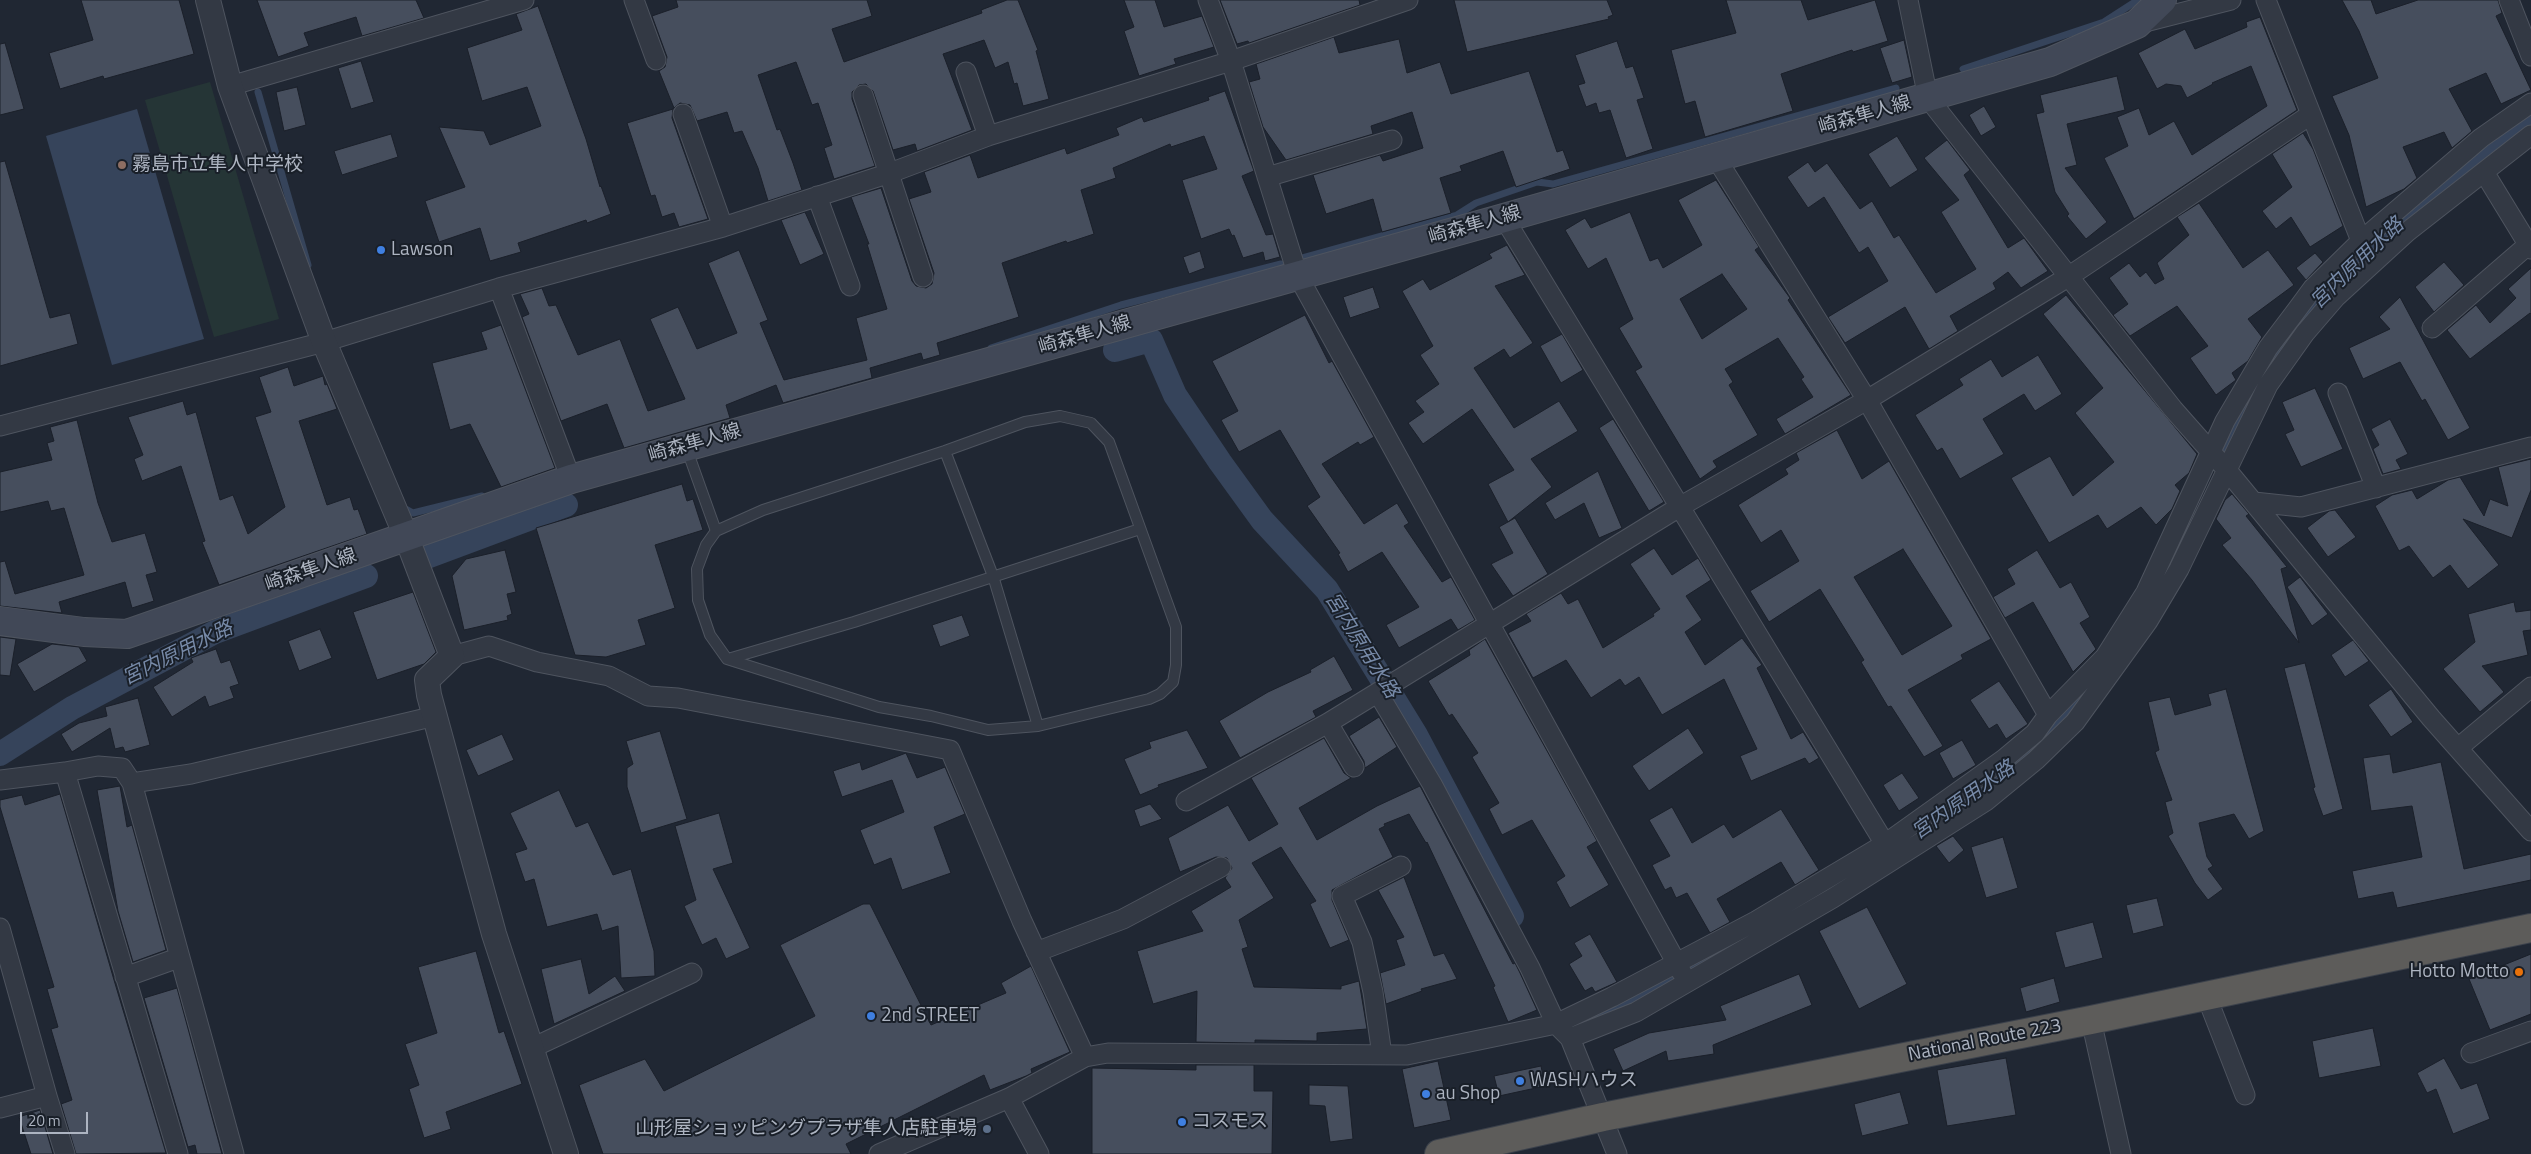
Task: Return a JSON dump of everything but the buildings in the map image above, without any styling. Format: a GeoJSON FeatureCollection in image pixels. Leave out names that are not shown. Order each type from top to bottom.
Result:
{"type":"FeatureCollection","features":[{"type":"Feature","properties":{"kind":"highway","name":"National Route 223"},"geometry":{"type":"LineString","coordinates":[[1439,1154],[1603,1117],[2091,1020],[2531,928]]}},
{"type":"Feature","properties":{"kind":"main road","name":"崎森隼人線"},"geometry":{"type":"LineString","coordinates":[[0,621],[84,632],[128,634],[571,479],[1504,218],[2050,62],[2137,24],[2162,0]]}},
{"type":"Feature","properties":{"kind":"street"},"geometry":{"type":"LineString","coordinates":[[208,0],[230,86],[324,342],[406,536],[452,656]]}},
{"type":"Feature","properties":{"kind":"street"},"geometry":{"type":"LineString","coordinates":[[230,86],[524,0]]}},
{"type":"Feature","properties":{"kind":"street"},"geometry":{"type":"LineString","coordinates":[[634,0],[656,60]]}},
{"type":"Feature","properties":{"kind":"street"},"geometry":{"type":"LineString","coordinates":[[1208,0],[1231,61],[1298,276],[1687,983]]}},
{"type":"Feature","properties":{"kind":"street"},"geometry":{"type":"LineString","coordinates":[[0,426],[324,342],[499,288],[723,227],[890,172],[988,136],[1231,61],[1408,0]]}},
{"type":"Feature","properties":{"kind":"street"},"geometry":{"type":"LineString","coordinates":[[1908,0],[1928,98],[2173,409],[2254,502],[2458,748],[2531,831]]}},
{"type":"Feature","properties":{"kind":"street"},"geometry":{"type":"LineString","coordinates":[[2137,24],[2231,0]]}},
{"type":"Feature","properties":{"kind":"street"},"geometry":{"type":"LineString","coordinates":[[2266,0],[2361,241]]}},
{"type":"Feature","properties":{"kind":"street"},"geometry":{"type":"LineString","coordinates":[[2509,0],[2531,56]]}},
{"type":"Feature","properties":{"kind":"street"},"geometry":{"type":"LineString","coordinates":[[966,72],[988,136]]}},
{"type":"Feature","properties":{"kind":"street"},"geometry":{"type":"LineString","coordinates":[[863,95],[890,172],[923,277]]}},
{"type":"Feature","properties":{"kind":"street"},"geometry":{"type":"LineString","coordinates":[[879,1154],[1009,1098],[1085,1057],[1108,1053],[1406,1055],[1556,1024],[1756,921],[1885,844],[2004,759],[2035,733],[2048,715],[2105,657],[2146,592],[2212,454],[2225,421],[2268,348],[2313,288],[2361,241],[2481,138],[2531,103]]}},
{"type":"Feature","properties":{"kind":"street"},"geometry":{"type":"LineString","coordinates":[[682,114],[723,227]]}},
{"type":"Feature","properties":{"kind":"street"},"geometry":{"type":"LineString","coordinates":[[1186,801],[1328,723],[1489,622],[1681,506],[1867,400],[2068,277],[2310,115]]}},
{"type":"Feature","properties":{"kind":"street"},"geometry":{"type":"LineString","coordinates":[[1570,1038],[1636,1012],[1866,878],[1986,801],[2036,760],[2075,722],[2148,621],[2179,569],[2268,386],[2305,333],[2336,297],[2407,232],[2531,135]]}},
{"type":"Feature","properties":{"kind":"street"},"geometry":{"type":"LineString","coordinates":[[1267,177],[1392,140]]}},
{"type":"Feature","properties":{"kind":"street"},"geometry":{"type":"LineString","coordinates":[[1716,158],[1867,400],[2048,715]]}},
{"type":"Feature","properties":{"kind":"street"},"geometry":{"type":"LineString","coordinates":[[2432,328],[2530,247],[2484,172]]}},
{"type":"Feature","properties":{"kind":"street"},"geometry":{"type":"LineString","coordinates":[[817,196],[850,286]]}},
{"type":"Feature","properties":{"kind":"street"},"geometry":{"type":"LineString","coordinates":[[1504,218],[1885,844]]}},
{"type":"Feature","properties":{"kind":"street"},"geometry":{"type":"LineString","coordinates":[[499,288],[571,479]]}},
{"type":"Feature","properties":{"kind":"street"},"geometry":{"type":"LineString","coordinates":[[2338,393],[2376,488]]}},
{"type":"Feature","properties":{"kind":"street"},"geometry":{"type":"LineString","coordinates":[[2254,502],[2301,507],[2531,447]]}},
{"type":"Feature","properties":{"kind":"street"},"geometry":{"type":"LineString","coordinates":[[566,1154],[494,934],[427,680],[452,656],[489,646],[537,662],[610,676],[648,696],[678,698],[950,750],[1036,952],[1085,1057]]}},
{"type":"Feature","properties":{"kind":"street"},"geometry":{"type":"LineString","coordinates":[[2458,748],[2531,687]]}},
{"type":"Feature","properties":{"kind":"street"},"geometry":{"type":"LineString","coordinates":[[1378,693],[1437,793],[1530,968],[1556,1024],[1570,1038],[1617,1154]]}},
{"type":"Feature","properties":{"kind":"street"},"geometry":{"type":"LineString","coordinates":[[132,783],[190,774],[435,716]]}},
{"type":"Feature","properties":{"kind":"street"},"geometry":{"type":"LineString","coordinates":[[1328,723],[1354,767]]}},
{"type":"Feature","properties":{"kind":"street"},"geometry":{"type":"LineString","coordinates":[[0,780],[98,766],[113,766],[122,768],[132,783],[178,958],[234,1154]]}},
{"type":"Feature","properties":{"kind":"street"},"geometry":{"type":"LineString","coordinates":[[65,772],[124,977],[178,1154]]}},
{"type":"Feature","properties":{"kind":"street"},"geometry":{"type":"LineString","coordinates":[[1382,1055],[1373,992],[1362,942],[1342,896],[1401,866]]}},
{"type":"Feature","properties":{"kind":"street"},"geometry":{"type":"LineString","coordinates":[[1036,952],[1123,919],[1221,867]]}},
{"type":"Feature","properties":{"kind":"street"},"geometry":{"type":"LineString","coordinates":[[0,928],[65,1154]]}},
{"type":"Feature","properties":{"kind":"street"},"geometry":{"type":"LineString","coordinates":[[124,977],[178,958]]}},
{"type":"Feature","properties":{"kind":"street"},"geometry":{"type":"LineString","coordinates":[[532,1048],[692,974]]}},
{"type":"Feature","properties":{"kind":"street"},"geometry":{"type":"LineString","coordinates":[[2206,995],[2245,1095]]}},
{"type":"Feature","properties":{"kind":"street"},"geometry":{"type":"LineString","coordinates":[[2091,1020],[2121,1154]]}},
{"type":"Feature","properties":{"kind":"street"},"geometry":{"type":"LineString","coordinates":[[2471,1053],[2531,1031]]}},
{"type":"Feature","properties":{"kind":"street"},"geometry":{"type":"LineString","coordinates":[[0,1108],[47,1096]]}},
{"type":"Feature","properties":{"kind":"street"},"geometry":{"type":"LineString","coordinates":[[1009,1098],[1039,1154]]}},
{"type":"Feature","properties":{"kind":"lane"},"geometry":{"type":"LineString","coordinates":[[1060,416],[1091,423],[1109,442],[1176,627],[1176,665],[1173,682],[1160,694],[1149,700],[1038,726],[988,730],[931,716],[878,707],[727,659],[710,635],[698,600],[696,569],[706,545],[716,531],[763,510],[945,450],[1025,422],[1060,416]]}},
{"type":"Feature","properties":{"kind":"lane"},"geometry":{"type":"LineString","coordinates":[[686,447],[716,531]]}},
{"type":"Feature","properties":{"kind":"lane"},"geometry":{"type":"LineString","coordinates":[[945,450],[993,576],[1038,726]]}},
{"type":"Feature","properties":{"kind":"lane"},"geometry":{"type":"LineString","coordinates":[[727,659],[854,622],[1140,529]]}},
{"type":"Feature","properties":{"kind":"shaded area"},"geometry":{"type":"Polygon","coordinates":[[[210,82],[279,319],[214,337],[145,100],[210,82]]]}},
{"type":"Feature","properties":{"kind":"water"},"geometry":{"type":"Polygon","coordinates":[[[137,109],[204,339],[112,365],[46,136],[137,109]]]}},
{"type":"Feature","properties":{"kind":"waterway"},"geometry":{"type":"LineString","coordinates":[[1963,69],[2104,22],[2138,0]]}},
{"type":"Feature","properties":{"kind":"waterway"},"geometry":{"type":"LineString","coordinates":[[1298,259],[1457,215],[1476,203],[1537,182],[1553,184],[1896,88]]}},
{"type":"Feature","properties":{"kind":"waterway"},"geometry":{"type":"LineString","coordinates":[[258,92],[308,265]]}},
{"type":"Feature","properties":{"kind":"waterway","name":"宮内原用水路"},"geometry":{"type":"LineString","coordinates":[[2224,443],[2296,326],[2354,262],[2420,207],[2531,121]]}},
{"type":"Feature","properties":{"kind":"waterway"},"geometry":{"type":"LineString","coordinates":[[991,348],[1121,305],[1281,264]]}},
{"type":"Feature","properties":{"kind":"waterway","name":"宮内原用水路"},"geometry":{"type":"LineString","coordinates":[[1115,350],[1151,340],[1175,395],[1220,462],[1262,520],[1327,590],[1416,735],[1512,916]]}},
{"type":"Feature","properties":{"kind":"waterway"},"geometry":{"type":"LineString","coordinates":[[402,507],[413,513],[482,496]]}},
{"type":"Feature","properties":{"kind":"waterway","name":"宮内原用水路"},"geometry":{"type":"LineString","coordinates":[[424,558],[566,505]]}},
{"type":"Feature","properties":{"kind":"waterway","name":"宮内原用水路"},"geometry":{"type":"LineString","coordinates":[[0,754],[72,708],[215,632],[366,576]]}},
{"type":"Feature","properties":{"kind":"waterway","name":"宮内原用水路"},"geometry":{"type":"LineString","coordinates":[[1902,844],[2012,771],[2045,739],[2109,661]]}},
{"type":"Feature","properties":{"kind":"waterway","name":"宮内原用水路"},"geometry":{"type":"LineString","coordinates":[[1606,1012],[1703,962],[1870,865]]}},
{"type":"Feature","properties":{"kind":"place","name":"霧島市立隼人中学校"},"geometry":{"type":"Point","coordinates":[122,165]}},
{"type":"Feature","properties":{"kind":"place","name":"Lawson"},"geometry":{"type":"Point","coordinates":[381,250]}},
{"type":"Feature","properties":{"kind":"place","name":"Hotto Motto"},"geometry":{"type":"Point","coordinates":[2519,972]}},
{"type":"Feature","properties":{"kind":"place","name":"2nd STREET"},"geometry":{"type":"Point","coordinates":[871,1016]}},
{"type":"Feature","properties":{"kind":"place","name":"WASHハウス"},"geometry":{"type":"Point","coordinates":[1520,1081]}},
{"type":"Feature","properties":{"kind":"place","name":"au Shop"},"geometry":{"type":"Point","coordinates":[1426,1094]}},
{"type":"Feature","properties":{"kind":"place","name":"コスモス"},"geometry":{"type":"Point","coordinates":[1182,1122]}},
{"type":"Feature","properties":{"kind":"place","name":"山形屋ショッピングプラザ隼人店駐車場"},"geometry":{"type":"Point","coordinates":[987,1129]}}]}
